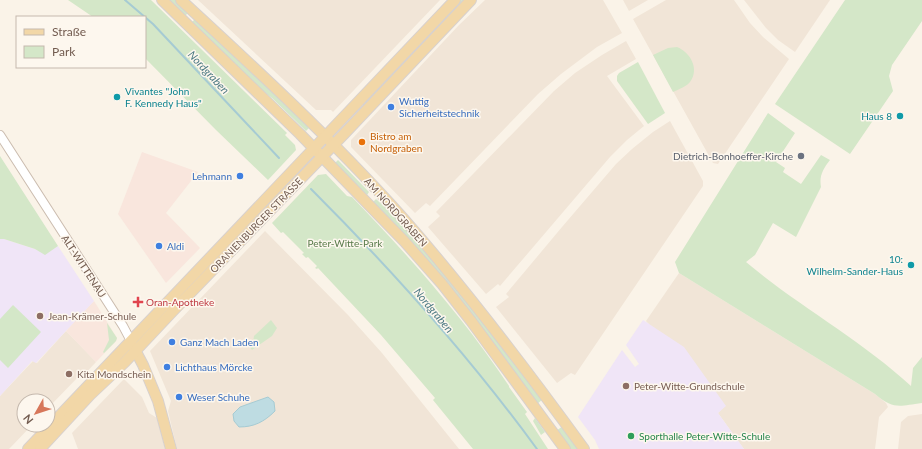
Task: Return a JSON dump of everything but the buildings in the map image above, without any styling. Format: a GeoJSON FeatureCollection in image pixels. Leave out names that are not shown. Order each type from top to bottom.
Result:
{"type":"FeatureCollection","features":[{"type":"Feature","properties":{"kind":"main road","name":"AM NORDGRABEN"},"geometry":{"type":"LineString","coordinates":[[162,0],[314,148],[399,236],[442,284],[499,358],[565,449]]}},
{"type":"Feature","properties":{"kind":"main road","name":"AM NORDGRABEN"},"geometry":{"type":"LineString","coordinates":[[181,0],[325,137],[400,216],[451,274],[518,359],[584,449]]}},
{"type":"Feature","properties":{"kind":"main road","name":"ORANIENBURGER STRASSE"},"geometry":{"type":"LineString","coordinates":[[40,449],[131,341],[456,0]]}},
{"type":"Feature","properties":{"kind":"main road","name":"ORANIENBURGER STRASSE"},"geometry":{"type":"LineString","coordinates":[[28,449],[87,393],[136,350],[253,226],[322,157],[471,0]]}},
{"type":"Feature","properties":{"kind":"main road","name":"ALT-WITTENAU"},"geometry":{"type":"LineString","coordinates":[[131,341],[158,401],[171,449]]}},
{"type":"Feature","properties":{"kind":"street","name":"ALT-WITTENAU"},"geometry":{"type":"LineString","coordinates":[[0,135],[123,326],[131,341]]}},
{"type":"Feature","properties":{"kind":"shaded area"},"geometry":{"type":"Polygon","coordinates":[[[198,0],[440,0],[333,112],[331,110],[316,110],[198,0]]]}},
{"type":"Feature","properties":{"kind":"shaded area"},"geometry":{"type":"Polygon","coordinates":[[[485,0],[603,0],[622,33],[597,47],[561,74],[538,94],[430,206],[426,203],[415,213],[351,147],[351,140],[459,25],[485,0]]]}},
{"type":"Feature","properties":{"kind":"shaded area"},"geometry":{"type":"Polygon","coordinates":[[[623,0],[648,0],[629,11],[623,0]]]}},
{"type":"Feature","properties":{"kind":"shaded area"},"geometry":{"type":"Polygon","coordinates":[[[666,0],[734,0],[750,23],[763,37],[789,59],[718,164],[713,163],[633,19],[666,0]]]}},
{"type":"Feature","properties":{"kind":"shaded area"},"geometry":{"type":"Polygon","coordinates":[[[744,0],[830,0],[795,52],[778,40],[766,28],[744,0]]]}},
{"type":"Feature","properties":{"kind":"shaded area"},"geometry":{"type":"Polygon","coordinates":[[[626,41],[636,59],[607,76],[644,126],[610,157],[500,286],[498,284],[486,294],[428,227],[440,216],[436,212],[554,91],[575,73],[626,41]]]}},
{"type":"Feature","properties":{"kind":"shaded area"},"geometry":{"type":"Polygon","coordinates":[[[670,121],[703,181],[703,186],[575,375],[571,373],[557,383],[496,307],[509,297],[506,294],[616,164],[653,132],[670,121]]]}},
{"type":"Feature","properties":{"kind":"shaded area"},"geometry":{"type":"Polygon","coordinates":[[[142,152],[198,172],[166,213],[200,248],[166,283],[118,214],[142,152]]]}},
{"type":"Feature","properties":{"kind":"shaded area"},"geometry":{"type":"Polygon","coordinates":[[[265,231],[348,315],[382,353],[459,449],[177,449],[168,411],[171,401],[150,351],[265,231]]]}},
{"type":"Feature","properties":{"kind":"shaded area","name":"Jean-Krämer-Schule"},"geometry":{"type":"Polygon","coordinates":[[[0,239],[35,249],[45,254],[58,246],[94,301],[36,363],[32,361],[0,396],[0,239]]]}},
{"type":"Feature","properties":{"kind":"shaded area"},"geometry":{"type":"Polygon","coordinates":[[[679,273],[875,394],[886,403],[888,407],[879,417],[875,449],[744,449],[718,413],[725,406],[646,321],[679,273]]]}},
{"type":"Feature","properties":{"kind":"shaded area"},"geometry":{"type":"Polygon","coordinates":[[[94,301],[117,338],[116,341],[96,362],[66,331],[94,301]]]}},
{"type":"Feature","properties":{"kind":"shaded area","name":"Peter-Witte-Grundschule"},"geometry":{"type":"Polygon","coordinates":[[[643,320],[684,347],[726,406],[718,413],[744,449],[599,449],[595,440],[578,417],[622,350],[635,367],[639,364],[626,345],[643,320]]]}},
{"type":"Feature","properties":{"kind":"shaded area"},"geometry":{"type":"Polygon","coordinates":[[[66,331],[96,362],[81,378],[80,375],[56,400],[56,393],[16,393],[16,433],[24,433],[9,449],[0,449],[0,396],[33,361],[37,363],[66,331]]]}},
{"type":"Feature","properties":{"kind":"shaded area"},"geometry":{"type":"Polygon","coordinates":[[[124,379],[142,397],[149,413],[157,418],[165,449],[78,449],[72,433],[124,379]]]}},
{"type":"Feature","properties":{"kind":"shaded area"},"geometry":{"type":"Polygon","coordinates":[[[922,414],[922,449],[898,449],[901,422],[908,416],[922,414]]]}},
{"type":"Feature","properties":{"kind":"green space"},"geometry":{"type":"Polygon","coordinates":[[[68,0],[151,0],[287,133],[285,135],[295,145],[296,150],[268,180],[146,59],[146,16],[92,16],[68,0]]]}},
{"type":"Feature","properties":{"kind":"green space"},"geometry":{"type":"Polygon","coordinates":[[[168,0],[176,0],[188,13],[185,16],[168,0]]]}},
{"type":"Feature","properties":{"kind":"green space"},"geometry":{"type":"Polygon","coordinates":[[[461,0],[467,0],[364,106],[362,104],[461,0]]]}},
{"type":"Feature","properties":{"kind":"green space"},"geometry":{"type":"Polygon","coordinates":[[[845,0],[922,0],[922,21],[892,65],[889,76],[893,91],[850,154],[775,104],[845,0]]]}},
{"type":"Feature","properties":{"kind":"green space"},"geometry":{"type":"Polygon","coordinates":[[[195,19],[310,127],[306,131],[272,98],[249,80],[192,22],[195,19]]]}},
{"type":"Feature","properties":{"kind":"green space"},"geometry":{"type":"Polygon","coordinates":[[[677,47],[682,49],[689,57],[694,67],[694,72],[693,77],[688,84],[673,92],[653,55],[668,48],[677,47]]]}},
{"type":"Feature","properties":{"kind":"green space"},"geometry":{"type":"Polygon","coordinates":[[[638,62],[665,113],[648,124],[617,81],[617,76],[619,73],[638,62]]]}},
{"type":"Feature","properties":{"kind":"green space"},"geometry":{"type":"Polygon","coordinates":[[[768,113],[795,133],[776,162],[785,168],[783,172],[801,184],[821,155],[830,160],[822,173],[821,187],[796,237],[773,223],[755,255],[746,262],[871,353],[911,386],[913,368],[922,357],[922,403],[897,406],[887,403],[875,394],[679,273],[675,262],[768,113]]]}},
{"type":"Feature","properties":{"kind":"green space"},"geometry":{"type":"Polygon","coordinates":[[[0,156],[58,246],[45,255],[35,249],[0,239],[0,156]]]}},
{"type":"Feature","properties":{"kind":"green space"},"geometry":{"type":"Polygon","coordinates":[[[338,160],[369,192],[367,195],[334,164],[338,160]]]}},
{"type":"Feature","properties":{"kind":"green space"},"geometry":{"type":"Polygon","coordinates":[[[306,162],[308,164],[262,211],[261,210],[306,162]]]}},
{"type":"Feature","properties":{"kind":"green space","name":"Peter-Witte-Park"},"geometry":{"type":"Polygon","coordinates":[[[326,174],[347,196],[352,197],[373,219],[455,312],[492,361],[527,412],[525,414],[548,449],[473,449],[433,400],[435,398],[381,335],[318,268],[315,268],[317,266],[308,257],[306,258],[302,254],[304,253],[272,223],[318,175],[326,174]]]}},
{"type":"Feature","properties":{"kind":"green space"},"geometry":{"type":"Polygon","coordinates":[[[376,199],[398,219],[458,289],[543,399],[537,404],[373,202],[376,199]]]}},
{"type":"Feature","properties":{"kind":"green space"},"geometry":{"type":"Polygon","coordinates":[[[13,305],[41,332],[8,368],[0,360],[0,319],[13,305]]]}},
{"type":"Feature","properties":{"kind":"green space"},"geometry":{"type":"Polygon","coordinates":[[[271,320],[277,328],[272,336],[252,350],[250,347],[254,336],[271,320]]]}},
{"type":"Feature","properties":{"kind":"green space"},"geometry":{"type":"Polygon","coordinates":[[[107,323],[117,338],[116,341],[104,353],[103,352],[109,340],[107,323]]]}},
{"type":"Feature","properties":{"kind":"green space"},"geometry":{"type":"Polygon","coordinates":[[[535,418],[545,432],[541,435],[533,421],[535,418]]]}},
{"type":"Feature","properties":{"kind":"green space"},"geometry":{"type":"Polygon","coordinates":[[[563,426],[579,449],[569,449],[556,431],[563,426]]]}},
{"type":"Feature","properties":{"kind":"water"},"geometry":{"type":"Polygon","coordinates":[[[268,397],[274,402],[275,411],[258,423],[239,427],[234,421],[233,414],[240,407],[268,397]]]}},
{"type":"Feature","properties":{"kind":"waterway","name":"Nordgraben"},"geometry":{"type":"LineString","coordinates":[[125,0],[144,16]]}},
{"type":"Feature","properties":{"kind":"waterway","name":"Nordgraben"},"geometry":{"type":"LineString","coordinates":[[146,18],[279,158]]}},
{"type":"Feature","properties":{"kind":"waterway","name":"Nordgraben"},"geometry":{"type":"LineString","coordinates":[[311,189],[429,314],[511,414],[537,449]]}},
{"type":"Feature","properties":{"kind":"place","name":"Vivantes \"John F. Kennedy Haus\""},"geometry":{"type":"Point","coordinates":[117,97]}},
{"type":"Feature","properties":{"kind":"place","name":"Wuttig Sicherheitstechnik"},"geometry":{"type":"Point","coordinates":[391,107]}},
{"type":"Feature","properties":{"kind":"place","name":"Haus 8"},"geometry":{"type":"Point","coordinates":[900,116]}},
{"type":"Feature","properties":{"kind":"place","name":"Bistro am Nordgraben"},"geometry":{"type":"Point","coordinates":[362,142]}},
{"type":"Feature","properties":{"kind":"place","name":"Dietrich-Bonhoeffer-Kirche"},"geometry":{"type":"Point","coordinates":[801,156]}},
{"type":"Feature","properties":{"kind":"place","name":"Lehmann"},"geometry":{"type":"Point","coordinates":[240,176]}},
{"type":"Feature","properties":{"kind":"place","name":"Aldi"},"geometry":{"type":"Point","coordinates":[159,246]}},
{"type":"Feature","properties":{"kind":"place","name":"10: Wilhelm-Sander-Haus"},"geometry":{"type":"Point","coordinates":[911,265]}},
{"type":"Feature","properties":{"kind":"place","name":"Oran-Apotheke"},"geometry":{"type":"Point","coordinates":[138,302]}},
{"type":"Feature","properties":{"kind":"place","name":"Jean-Krämer-Schule"},"geometry":{"type":"Point","coordinates":[40,316]}},
{"type":"Feature","properties":{"kind":"place","name":"Ganz Mach Laden"},"geometry":{"type":"Point","coordinates":[172,342]}},
{"type":"Feature","properties":{"kind":"place","name":"Lichthaus Mörcke"},"geometry":{"type":"Point","coordinates":[167,367]}},
{"type":"Feature","properties":{"kind":"place","name":"Kita Mondschein"},"geometry":{"type":"Point","coordinates":[69,374]}},
{"type":"Feature","properties":{"kind":"place","name":"Peter-Witte-Grundschule"},"geometry":{"type":"Point","coordinates":[626,386]}},
{"type":"Feature","properties":{"kind":"place","name":"Weser Schuhe"},"geometry":{"type":"Point","coordinates":[179,397]}},
{"type":"Feature","properties":{"kind":"place","name":"Sporthalle Peter-Witte-Schule"},"geometry":{"type":"Point","coordinates":[631,436]}}]}
